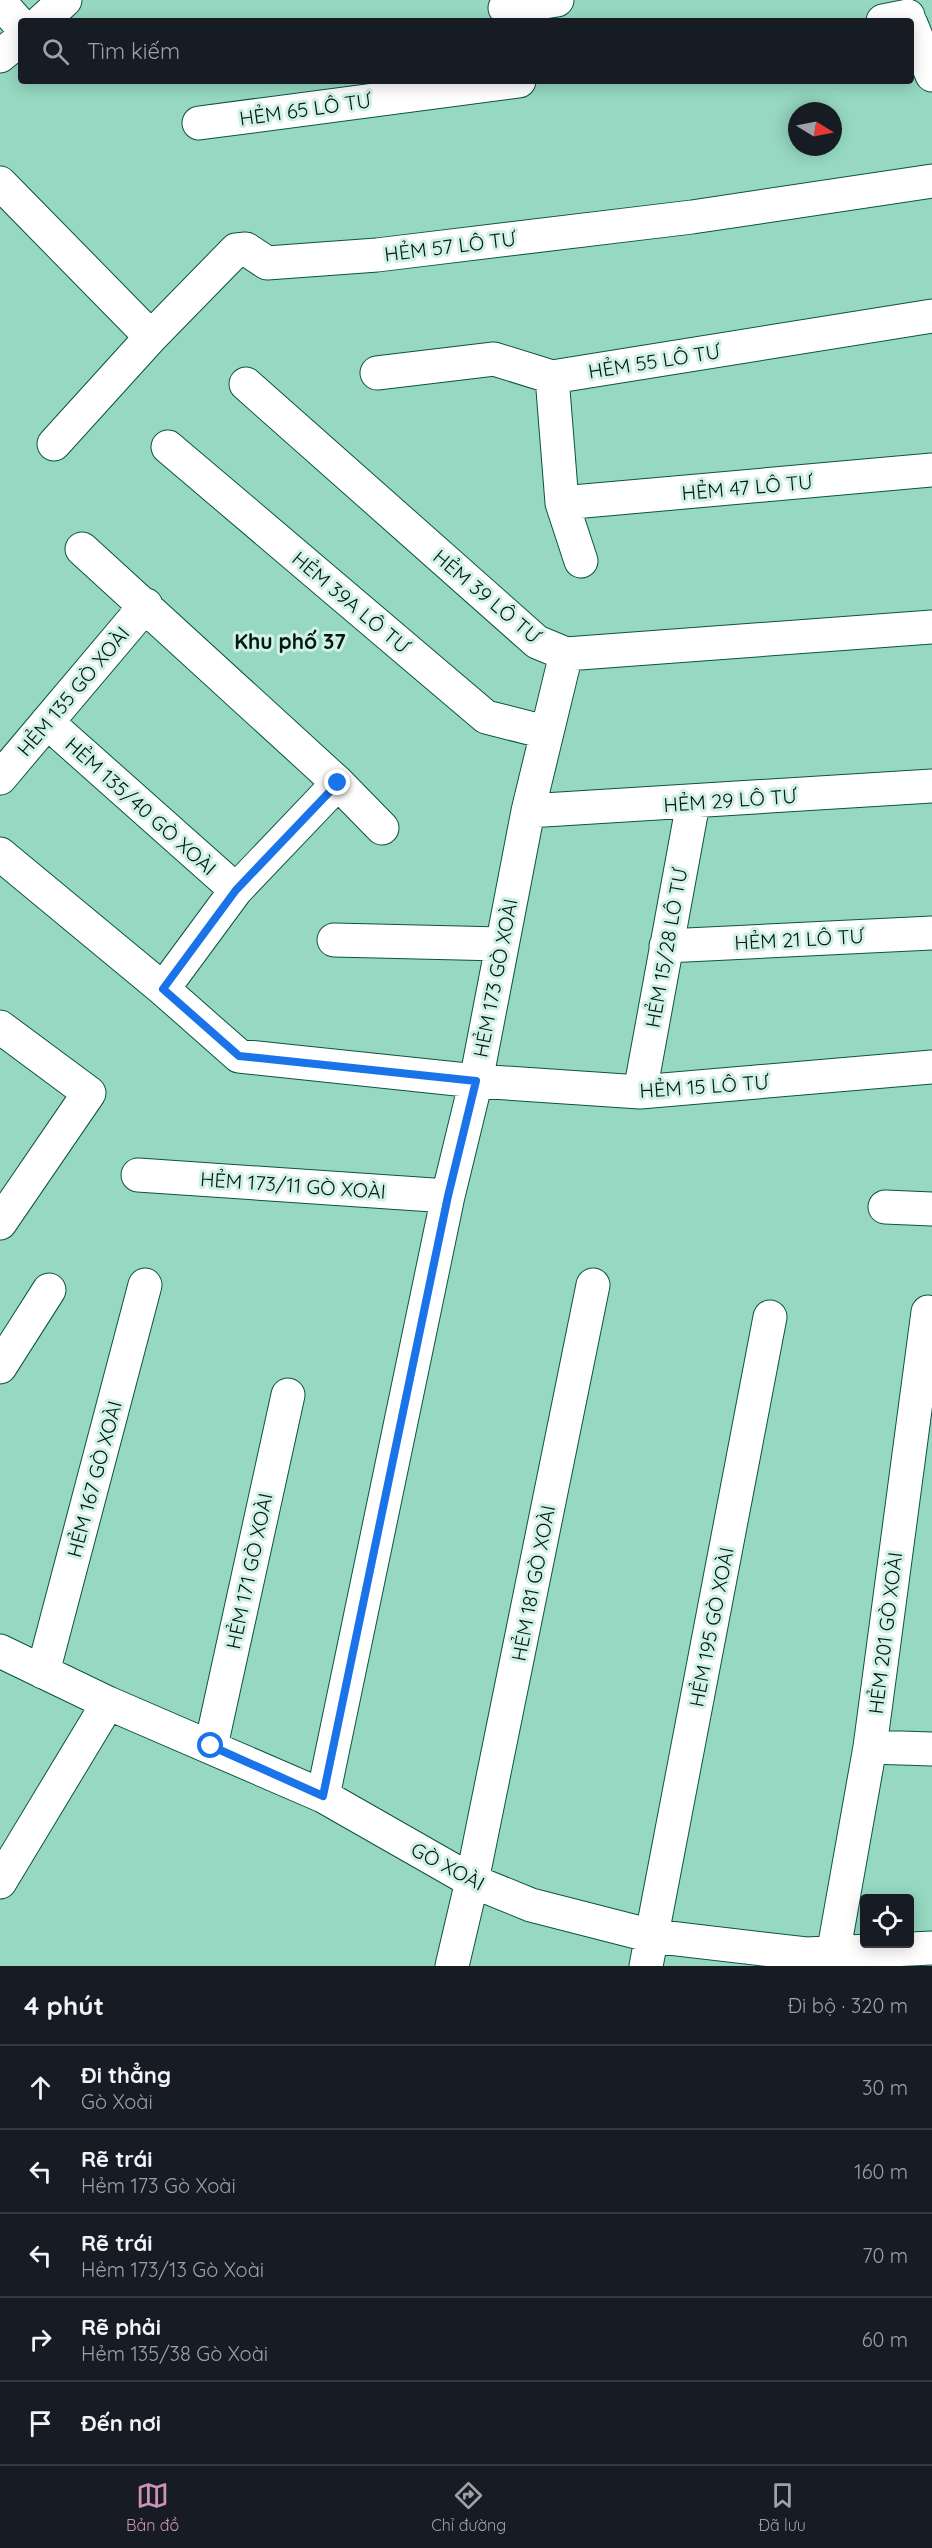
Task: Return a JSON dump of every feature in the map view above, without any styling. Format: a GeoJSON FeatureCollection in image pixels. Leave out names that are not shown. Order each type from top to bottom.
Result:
{"type":"FeatureCollection","features":[{"type":"Feature","properties":{"kind":"street"},"geometry":{"type":"LineString","coordinates":[[45,18],[65,0]]}},
{"type":"Feature","properties":{"kind":"street"},"geometry":{"type":"LineString","coordinates":[[506,10],[557,0]]}},
{"type":"Feature","properties":{"kind":"street"},"geometry":{"type":"LineString","coordinates":[[0,2],[18,23]]}},
{"type":"Feature","properties":{"kind":"street"},"geometry":{"type":"LineString","coordinates":[[914,40],[932,75]]}},
{"type":"Feature","properties":{"kind":"street"},"geometry":{"type":"LineString","coordinates":[[0,56],[18,41]]}},
{"type":"Feature","properties":{"kind":"street","name":"HẺM 65 LÔ TƯ"},"geometry":{"type":"LineString","coordinates":[[199,123],[496,84]]}},
{"type":"Feature","properties":{"kind":"street","name":"HẺM 57 LÔ TƯ"},"geometry":{"type":"LineString","coordinates":[[54,444],[150,337],[236,250],[246,249],[267,263],[377,255],[692,217],[932,181]]}},
{"type":"Feature","properties":{"kind":"street"},"geometry":{"type":"LineString","coordinates":[[0,183],[150,337]]}},
{"type":"Feature","properties":{"kind":"street","name":"HẺM 55 LÔ TƯ"},"geometry":{"type":"LineString","coordinates":[[377,373],[494,359],[552,377],[932,315]]}},
{"type":"Feature","properties":{"kind":"street"},"geometry":{"type":"LineString","coordinates":[[552,377],[562,503],[581,561]]}},
{"type":"Feature","properties":{"kind":"street","name":"HẺM 39 LÔ TƯ"},"geometry":{"type":"LineString","coordinates":[[246,384],[537,642],[566,654],[932,627]]}},
{"type":"Feature","properties":{"kind":"street","name":"HẺM 39A LÔ TƯ"},"geometry":{"type":"LineString","coordinates":[[168,447],[486,717],[545,732]]}},
{"type":"Feature","properties":{"kind":"street","name":"HẺM 47 LÔ TƯ"},"geometry":{"type":"LineString","coordinates":[[562,503],[932,470]]}},
{"type":"Feature","properties":{"kind":"street"},"geometry":{"type":"LineString","coordinates":[[82,549],[146,605],[338,783],[382,828]]}},
{"type":"Feature","properties":{"kind":"street","name":"HẺM 135 GÒ XOÀI"},"geometry":{"type":"LineString","coordinates":[[0,778],[146,605]]}},
{"type":"Feature","properties":{"kind":"street","name":"HẺM 173 GÒ XOÀI"},"geometry":{"type":"LineString","coordinates":[[323,1796],[448,1196],[476,1081],[528,811],[545,732],[566,654]]}},
{"type":"Feature","properties":{"kind":"street","name":"HẺM 135/40 GÒ XOÀI"},"geometry":{"type":"LineString","coordinates":[[47,722],[236,890]]}},
{"type":"Feature","properties":{"kind":"street"},"geometry":{"type":"LineString","coordinates":[[163,989],[236,890],[338,783]]}},
{"type":"Feature","properties":{"kind":"street","name":"HẺM 29 LÔ TƯ"},"geometry":{"type":"LineString","coordinates":[[528,811],[693,803],[932,786]]}},
{"type":"Feature","properties":{"kind":"street","name":"HẺM 15/28 LÔ TƯ"},"geometry":{"type":"LineString","coordinates":[[640,1092],[693,803]]}},
{"type":"Feature","properties":{"kind":"street","name":"HẺM 15 LÔ TƯ"},"geometry":{"type":"LineString","coordinates":[[0,854],[163,989],[239,1056],[476,1081],[640,1092],[932,1067]]}},
{"type":"Feature","properties":{"kind":"street","name":"HẺM 21 LÔ TƯ"},"geometry":{"type":"LineString","coordinates":[[666,946],[932,933]]}},
{"type":"Feature","properties":{"kind":"street"},"geometry":{"type":"LineString","coordinates":[[334,940],[501,944]]}},
{"type":"Feature","properties":{"kind":"street"},"geometry":{"type":"LineString","coordinates":[[0,1026],[89,1093],[0,1222]]}},
{"type":"Feature","properties":{"kind":"street","name":"HẺM 173/11 GÒ XOÀI"},"geometry":{"type":"LineString","coordinates":[[138,1175],[448,1196]]}},
{"type":"Feature","properties":{"kind":"street"},"geometry":{"type":"LineString","coordinates":[[885,1207],[932,1209]]}},
{"type":"Feature","properties":{"kind":"street","name":"HẺM 167 GÒ XOÀI"},"geometry":{"type":"LineString","coordinates":[[43,1672],[146,1285]]}},
{"type":"Feature","properties":{"kind":"street","name":"HẺM 181 GÒ XOÀI"},"geometry":{"type":"LineString","coordinates":[[452,1966],[472,1881],[593,1285]]}},
{"type":"Feature","properties":{"kind":"street"},"geometry":{"type":"LineString","coordinates":[[0,1367],[49,1290]]}},
{"type":"Feature","properties":{"kind":"street","name":"HẺM 201 GÒ XOÀI"},"geometry":{"type":"LineString","coordinates":[[832,1960],[870,1747],[924,1385],[928,1312]]}},
{"type":"Feature","properties":{"kind":"street","name":"HẺM 195 GÒ XOÀI"},"geometry":{"type":"LineString","coordinates":[[649,1951],[770,1317]]}},
{"type":"Feature","properties":{"kind":"street","name":"HẺM 171 GÒ XOÀI"},"geometry":{"type":"LineString","coordinates":[[211,1746],[288,1395]]}},
{"type":"Feature","properties":{"kind":"street","name":"GÒ XOÀI"},"geometry":{"type":"LineString","coordinates":[[0,1651],[108,1703],[323,1796],[472,1881],[649,1951],[806,1954],[832,1960],[932,1948]]}},
{"type":"Feature","properties":{"kind":"street"},"geometry":{"type":"LineString","coordinates":[[0,1882],[108,1703]]}},
{"type":"Feature","properties":{"kind":"street"},"geometry":{"type":"LineString","coordinates":[[870,1747],[932,1749]]}},
{"type":"Feature","properties":{"kind":"district","name":"Khu phố 37"},"geometry":{"type":"Point","coordinates":[290,641]}},
{"type":"Feature","properties":{"kind":"route"},"geometry":{"type":"LineString","coordinates":[[211,1746],[323,1796],[448,1196],[476,1081],[239,1056],[163,989],[236,890],[338,783]]}}]}
